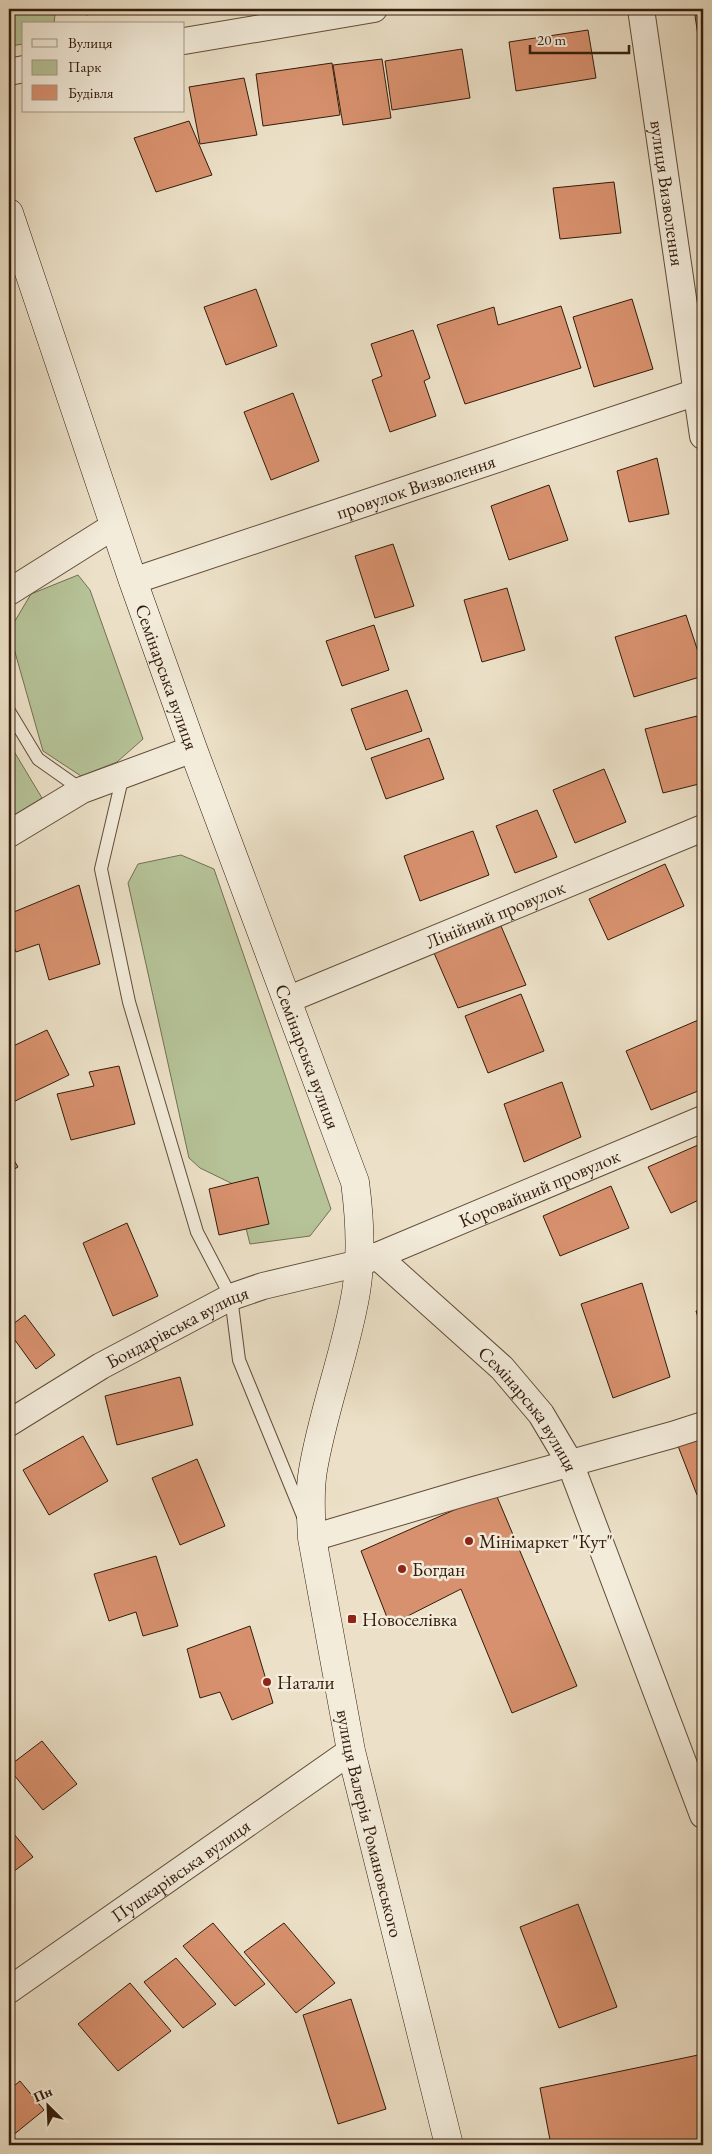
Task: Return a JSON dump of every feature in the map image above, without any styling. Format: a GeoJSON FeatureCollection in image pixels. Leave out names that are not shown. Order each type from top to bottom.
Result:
{"type":"FeatureCollection","features":[{"type":"Feature","properties":{"kind":"street"},"geometry":{"type":"LineString","coordinates":[[185,41],[374,9]]}},
{"type":"Feature","properties":{"kind":"street","name":"вулиця Визволення"},"geometry":{"type":"LineString","coordinates":[[641,9],[703,436]]}},
{"type":"Feature","properties":{"kind":"street"},"geometry":{"type":"LineString","coordinates":[[9,72],[22,69]]}},
{"type":"Feature","properties":{"kind":"street","name":"Семінарська вулиця"},"geometry":{"type":"LineString","coordinates":[[9,213],[133,581],[193,749],[355,1182],[359,1216],[368,1260],[502,1368],[541,1414],[570,1463],[703,1815]]}},
{"type":"Feature","properties":{"kind":"street","name":"провулок Визволення"},"geometry":{"type":"LineString","coordinates":[[133,581],[697,392]]}},
{"type":"Feature","properties":{"kind":"street"},"geometry":{"type":"LineString","coordinates":[[9,592],[114,526]]}},
{"type":"Feature","properties":{"kind":"street"},"geometry":{"type":"LineString","coordinates":[[9,834],[82,790],[193,749]]}},
{"type":"Feature","properties":{"kind":"street","name":"Лінійний провулок"},"geometry":{"type":"LineString","coordinates":[[287,1000],[703,828]]}},
{"type":"Feature","properties":{"kind":"street","name":"Коровайний провулок"},"geometry":{"type":"LineString","coordinates":[[368,1260],[703,1119]]}},
{"type":"Feature","properties":{"kind":"street","name":"Бондарівська вулиця"},"geometry":{"type":"LineString","coordinates":[[9,1423],[101,1366],[231,1297],[263,1286],[368,1260]]}},
{"type":"Feature","properties":{"kind":"street","name":"вулиця Валерія Романовського"},"geometry":{"type":"LineString","coordinates":[[368,1260],[350,1320],[313,1471],[310,1503],[312,1538],[351,1751],[449,2145]]}},
{"type":"Feature","properties":{"kind":"street"},"geometry":{"type":"LineString","coordinates":[[312,1538],[672,1435],[703,1424]]}},
{"type":"Feature","properties":{"kind":"street","name":"Пушкарівська вулиця"},"geometry":{"type":"LineString","coordinates":[[9,1990],[351,1751]]}},
{"type":"Feature","properties":{"kind":"lane"},"geometry":{"type":"LineString","coordinates":[[9,711],[38,759],[82,790]]}},
{"type":"Feature","properties":{"kind":"lane"},"geometry":{"type":"LineString","coordinates":[[123,775],[101,869],[129,1002],[197,1232],[231,1297],[239,1360],[312,1538]]}},
{"type":"Feature","properties":{"kind":"green space"},"geometry":{"type":"Polygon","coordinates":[[[9,9],[52,9],[55,14],[54,22],[22,22],[22,44],[9,46],[9,9]]]}},
{"type":"Feature","properties":{"kind":"green space"},"geometry":{"type":"Polygon","coordinates":[[[78,575],[90,590],[143,739],[117,762],[81,776],[43,751],[9,631],[31,594],[78,575]]]}},
{"type":"Feature","properties":{"kind":"green space"},"geometry":{"type":"Polygon","coordinates":[[[9,743],[42,798],[9,818],[9,743]]]}},
{"type":"Feature","properties":{"kind":"green space"},"geometry":{"type":"Polygon","coordinates":[[[181,855],[214,869],[331,1209],[310,1236],[250,1244],[235,1185],[200,1168],[189,1158],[128,883],[138,864],[181,855]]]}},
{"type":"Feature","properties":{"kind":"building"},"geometry":{"type":"Polygon","coordinates":[[[84,9],[111,9],[86,15],[84,9]]]}},
{"type":"Feature","properties":{"kind":"building"},"geometry":{"type":"Polygon","coordinates":[[[694,9],[703,9],[703,49],[700,49],[694,9]]]}},
{"type":"Feature","properties":{"kind":"building"},"geometry":{"type":"Polygon","coordinates":[[[588,30],[596,78],[516,91],[509,42],[588,30]]]}},
{"type":"Feature","properties":{"kind":"building"},"geometry":{"type":"Polygon","coordinates":[[[462,49],[470,98],[392,110],[385,61],[462,49]]]}},
{"type":"Feature","properties":{"kind":"building"},"geometry":{"type":"Polygon","coordinates":[[[382,59],[391,118],[343,125],[333,65],[382,59]]]}},
{"type":"Feature","properties":{"kind":"building"},"geometry":{"type":"Polygon","coordinates":[[[332,63],[340,115],[263,126],[256,74],[332,63]]]}},
{"type":"Feature","properties":{"kind":"building"},"geometry":{"type":"Polygon","coordinates":[[[244,78],[257,135],[200,144],[189,87],[244,78]]]}},
{"type":"Feature","properties":{"kind":"building"},"geometry":{"type":"Polygon","coordinates":[[[189,121],[212,175],[156,192],[134,138],[189,121]]]}},
{"type":"Feature","properties":{"kind":"building"},"geometry":{"type":"Polygon","coordinates":[[[614,182],[621,233],[560,239],[553,188],[614,182]]]}},
{"type":"Feature","properties":{"kind":"building"},"geometry":{"type":"Polygon","coordinates":[[[256,289],[277,346],[226,365],[204,307],[256,289]]]}},
{"type":"Feature","properties":{"kind":"building"},"geometry":{"type":"Polygon","coordinates":[[[632,299],[653,369],[594,387],[573,317],[632,299]]]}},
{"type":"Feature","properties":{"kind":"building"},"geometry":{"type":"Polygon","coordinates":[[[561,306],[581,368],[465,404],[437,325],[494,307],[498,325],[561,306]]]}},
{"type":"Feature","properties":{"kind":"building"},"geometry":{"type":"Polygon","coordinates":[[[413,330],[430,378],[424,381],[436,416],[390,432],[372,380],[382,376],[371,344],[413,330]]]}},
{"type":"Feature","properties":{"kind":"building"},"geometry":{"type":"Polygon","coordinates":[[[293,393],[319,461],[271,480],[244,412],[293,393]]]}},
{"type":"Feature","properties":{"kind":"building"},"geometry":{"type":"Polygon","coordinates":[[[657,458],[669,514],[629,522],[617,471],[657,458]]]}},
{"type":"Feature","properties":{"kind":"building"},"geometry":{"type":"Polygon","coordinates":[[[549,485],[568,540],[509,560],[491,506],[549,485]]]}},
{"type":"Feature","properties":{"kind":"building"},"geometry":{"type":"Polygon","coordinates":[[[393,544],[414,606],[375,618],[355,556],[393,544]]]}},
{"type":"Feature","properties":{"kind":"building"},"geometry":{"type":"Polygon","coordinates":[[[507,588],[525,650],[482,662],[464,600],[507,588]]]}},
{"type":"Feature","properties":{"kind":"building"},"geometry":{"type":"Polygon","coordinates":[[[686,615],[703,667],[703,676],[634,697],[615,637],[686,615]]]}},
{"type":"Feature","properties":{"kind":"building"},"geometry":{"type":"Polygon","coordinates":[[[374,625],[389,670],[342,686],[326,641],[374,625]]]}},
{"type":"Feature","properties":{"kind":"building"},"geometry":{"type":"Polygon","coordinates":[[[407,690],[422,731],[366,750],[351,709],[407,690]]]}},
{"type":"Feature","properties":{"kind":"building"},"geometry":{"type":"Polygon","coordinates":[[[697,716],[703,740],[703,783],[663,793],[645,729],[697,716]]]}},
{"type":"Feature","properties":{"kind":"building"},"geometry":{"type":"Polygon","coordinates":[[[429,738],[444,779],[386,799],[371,758],[429,738]]]}},
{"type":"Feature","properties":{"kind":"building"},"geometry":{"type":"Polygon","coordinates":[[[604,769],[626,822],[575,843],[553,790],[604,769]]]}},
{"type":"Feature","properties":{"kind":"building"},"geometry":{"type":"Polygon","coordinates":[[[537,810],[557,857],[515,873],[496,826],[537,810]]]}},
{"type":"Feature","properties":{"kind":"building"},"geometry":{"type":"Polygon","coordinates":[[[473,831],[489,875],[420,901],[404,856],[473,831]]]}},
{"type":"Feature","properties":{"kind":"building"},"geometry":{"type":"Polygon","coordinates":[[[665,864],[684,906],[608,940],[589,899],[665,864]]]}},
{"type":"Feature","properties":{"kind":"building"},"geometry":{"type":"Polygon","coordinates":[[[79,885],[100,964],[49,980],[39,944],[16,952],[9,935],[9,914],[79,885]]]}},
{"type":"Feature","properties":{"kind":"building"},"geometry":{"type":"Polygon","coordinates":[[[501,926],[526,985],[458,1008],[434,953],[501,926]]]}},
{"type":"Feature","properties":{"kind":"building"},"geometry":{"type":"Polygon","coordinates":[[[521,994],[544,1051],[488,1073],[465,1016],[521,994]]]}},
{"type":"Feature","properties":{"kind":"building"},"geometry":{"type":"Polygon","coordinates":[[[703,1018],[703,1089],[651,1110],[626,1051],[703,1018]]]}},
{"type":"Feature","properties":{"kind":"building"},"geometry":{"type":"Polygon","coordinates":[[[47,1030],[69,1075],[9,1104],[9,1048],[47,1030]]]}},
{"type":"Feature","properties":{"kind":"building"},"geometry":{"type":"Polygon","coordinates":[[[119,1066],[135,1124],[71,1140],[57,1094],[94,1086],[89,1072],[119,1066]]]}},
{"type":"Feature","properties":{"kind":"building"},"geometry":{"type":"Polygon","coordinates":[[[562,1082],[581,1137],[524,1162],[504,1104],[562,1082]]]}},
{"type":"Feature","properties":{"kind":"building"},"geometry":{"type":"Polygon","coordinates":[[[698,1145],[703,1156],[703,1198],[671,1213],[648,1167],[698,1145]]]}},
{"type":"Feature","properties":{"kind":"building"},"geometry":{"type":"Polygon","coordinates":[[[9,1152],[18,1167],[9,1172],[9,1152]]]}},
{"type":"Feature","properties":{"kind":"building"},"geometry":{"type":"Polygon","coordinates":[[[258,1177],[269,1224],[219,1235],[209,1189],[258,1177]]]}},
{"type":"Feature","properties":{"kind":"building"},"geometry":{"type":"Polygon","coordinates":[[[611,1186],[629,1228],[560,1256],[543,1216],[611,1186]]]}},
{"type":"Feature","properties":{"kind":"building"},"geometry":{"type":"Polygon","coordinates":[[[127,1223],[158,1296],[113,1316],[83,1243],[127,1223]]]}},
{"type":"Feature","properties":{"kind":"building"},"geometry":{"type":"Polygon","coordinates":[[[642,1283],[670,1377],[613,1398],[581,1304],[642,1283]]]}},
{"type":"Feature","properties":{"kind":"building"},"geometry":{"type":"Polygon","coordinates":[[[703,1309],[703,1333],[696,1311],[703,1309]]]}},
{"type":"Feature","properties":{"kind":"building"},"geometry":{"type":"Polygon","coordinates":[[[25,1315],[55,1355],[36,1369],[9,1332],[9,1327],[25,1315]]]}},
{"type":"Feature","properties":{"kind":"building"},"geometry":{"type":"Polygon","coordinates":[[[180,1377],[193,1425],[117,1445],[105,1396],[180,1377]]]}},
{"type":"Feature","properties":{"kind":"building"},"geometry":{"type":"Polygon","coordinates":[[[83,1436],[108,1481],[49,1515],[23,1470],[83,1436]]]}},
{"type":"Feature","properties":{"kind":"building"},"geometry":{"type":"Polygon","coordinates":[[[703,1437],[703,1493],[697,1495],[678,1446],[703,1437]]]}},
{"type":"Feature","properties":{"kind":"building"},"geometry":{"type":"Polygon","coordinates":[[[197,1459],[225,1526],[180,1545],[152,1478],[197,1459]]]}},
{"type":"Feature","properties":{"kind":"building"},"geometry":{"type":"Polygon","coordinates":[[[495,1492],[577,1686],[512,1713],[461,1589],[390,1625],[361,1551],[495,1492]]]}},
{"type":"Feature","properties":{"kind":"building"},"geometry":{"type":"Polygon","coordinates":[[[156,1556],[178,1626],[143,1636],[136,1612],[109,1621],[94,1574],[156,1556]]]}},
{"type":"Feature","properties":{"kind":"building"},"geometry":{"type":"Polygon","coordinates":[[[250,1626],[273,1703],[232,1720],[220,1692],[200,1698],[187,1649],[250,1626]]]}},
{"type":"Feature","properties":{"kind":"building"},"geometry":{"type":"Polygon","coordinates":[[[42,1741],[77,1784],[43,1810],[9,1769],[9,1766],[42,1741]]]}},
{"type":"Feature","properties":{"kind":"building"},"geometry":{"type":"Polygon","coordinates":[[[9,1828],[33,1857],[9,1875],[9,1828]]]}},
{"type":"Feature","properties":{"kind":"building"},"geometry":{"type":"Polygon","coordinates":[[[578,1904],[617,2007],[559,2028],[520,1927],[578,1904]]]}},
{"type":"Feature","properties":{"kind":"building"},"geometry":{"type":"Polygon","coordinates":[[[213,1923],[265,1984],[235,2006],[183,1946],[213,1923]]]}},
{"type":"Feature","properties":{"kind":"building"},"geometry":{"type":"Polygon","coordinates":[[[284,1923],[335,1983],[296,2013],[244,1952],[284,1923]]]}},
{"type":"Feature","properties":{"kind":"building"},"geometry":{"type":"Polygon","coordinates":[[[176,1958],[216,2004],[183,2028],[144,1982],[176,1958]]]}},
{"type":"Feature","properties":{"kind":"building"},"geometry":{"type":"Polygon","coordinates":[[[130,1983],[171,2031],[118,2071],[78,2024],[130,1983]]]}},
{"type":"Feature","properties":{"kind":"building"},"geometry":{"type":"Polygon","coordinates":[[[351,1999],[386,2109],[338,2124],[303,2015],[351,1999]]]}},
{"type":"Feature","properties":{"kind":"building"},"geometry":{"type":"Polygon","coordinates":[[[703,2054],[703,2141],[683,2145],[551,2145],[540,2088],[703,2054]]]}},
{"type":"Feature","properties":{"kind":"building"},"geometry":{"type":"Polygon","coordinates":[[[20,2081],[44,2110],[12,2136],[20,2145],[9,2145],[9,2090],[20,2081]]]}},
{"type":"Feature","properties":{"kind":"place","name":"Мінімаркет \"Кут\""},"geometry":{"type":"Point","coordinates":[469,1541]}},
{"type":"Feature","properties":{"kind":"place","name":"Богдан"},"geometry":{"type":"Point","coordinates":[402,1569]}},
{"type":"Feature","properties":{"kind":"place","name":"Новоселівка"},"geometry":{"type":"Point","coordinates":[352,1619]}},
{"type":"Feature","properties":{"kind":"place","name":"Натали"},"geometry":{"type":"Point","coordinates":[267,1682]}}]}
